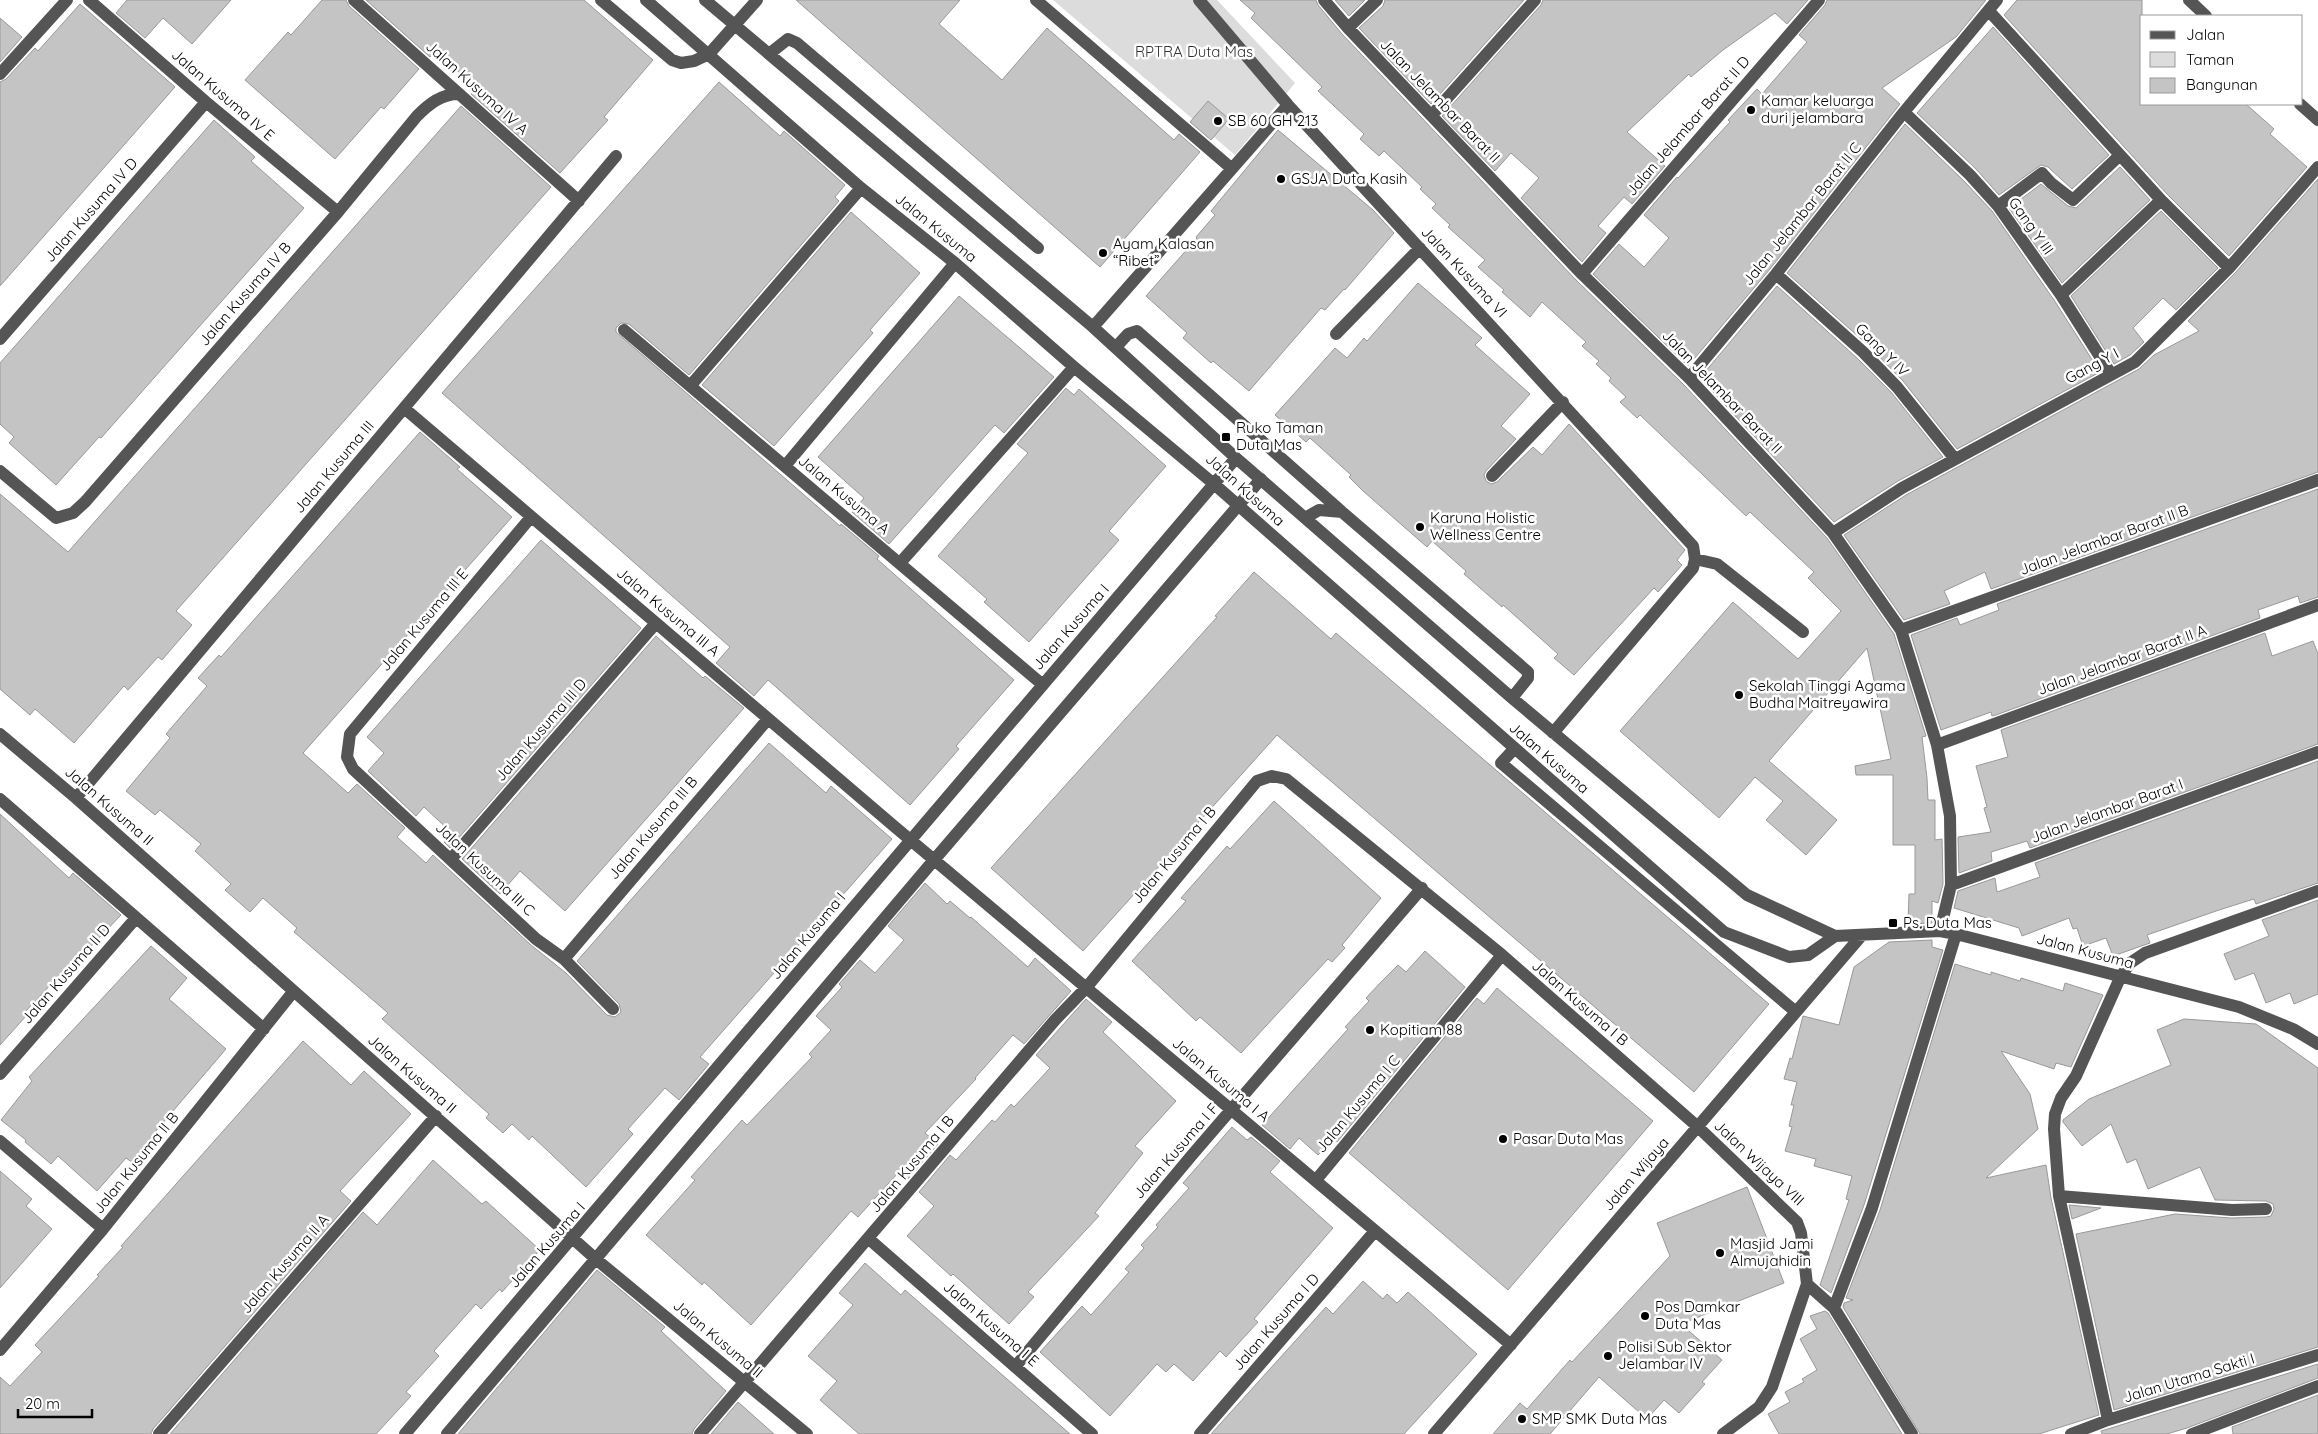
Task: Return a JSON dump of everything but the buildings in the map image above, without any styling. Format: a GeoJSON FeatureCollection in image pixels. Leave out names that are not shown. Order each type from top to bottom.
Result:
{"type":"FeatureCollection","features":[{"type":"Feature","properties":{"kind":"street"},"geometry":{"type":"LineString","coordinates":[[0,74],[67,0]]}},
{"type":"Feature","properties":{"kind":"street","name":"Jalan Kusuma IV E"},"geometry":{"type":"LineString","coordinates":[[89,0],[206,102],[338,212]]}},
{"type":"Feature","properties":{"kind":"street","name":"Jalan Kusuma IV A"},"geometry":{"type":"LineString","coordinates":[[354,0],[578,201]]}},
{"type":"Feature","properties":{"kind":"street"},"geometry":{"type":"LineString","coordinates":[[601,0],[672,60],[681,63],[694,61],[709,54],[757,0]]}},
{"type":"Feature","properties":{"kind":"street","name":"Jalan Kusuma"},"geometry":{"type":"LineString","coordinates":[[646,0],[861,188],[955,263],[1074,367],[1214,484],[1724,932],[1788,957],[1808,954],[1835,936]]}},
{"type":"Feature","properties":{"kind":"street","name":"Jalan Kusuma"},"geometry":{"type":"LineString","coordinates":[[705,0],[1093,327],[1236,458],[1512,698],[1747,894],[1835,936],[1940,931],[1956,934],[2238,1007],[2293,1029],[2318,1044]]}},
{"type":"Feature","properties":{"kind":"street"},"geometry":{"type":"LineString","coordinates":[[1036,0],[1231,168]]}},
{"type":"Feature","properties":{"kind":"street","name":"Jalan Kusuma VI"},"geometry":{"type":"LineString","coordinates":[[1199,0],[1288,105],[1688,538],[1693,546],[1694,564]]}},
{"type":"Feature","properties":{"kind":"street","name":"Jalan Jelambar Barat II"},"geometry":{"type":"LineString","coordinates":[[1324,0],[1348,28],[1582,274],[1689,378],[1833,533],[1901,630],[1936,744],[1950,816],[1951,885]]}},
{"type":"Feature","properties":{"kind":"street"},"geometry":{"type":"LineString","coordinates":[[1348,28],[1377,0]]}},
{"type":"Feature","properties":{"kind":"street"},"geometry":{"type":"LineString","coordinates":[[1432,115],[1535,0]]}},
{"type":"Feature","properties":{"kind":"street","name":"Jalan Jelambar Barat II D"},"geometry":{"type":"LineString","coordinates":[[1582,274],[1818,0]]}},
{"type":"Feature","properties":{"kind":"street","name":"Jalan Jelambar Barat II C"},"geometry":{"type":"LineString","coordinates":[[1689,378],[1776,274],[1904,112],[1998,0]]}},
{"type":"Feature","properties":{"kind":"street"},"geometry":{"type":"LineString","coordinates":[[2189,0],[2205,15]]}},
{"type":"Feature","properties":{"kind":"street"},"geometry":{"type":"LineString","coordinates":[[1989,12],[2160,200],[2229,268]]}},
{"type":"Feature","properties":{"kind":"street"},"geometry":{"type":"LineString","coordinates":[[770,54],[788,39],[797,43],[1038,248]]}},
{"type":"Feature","properties":{"kind":"street","name":"Jalan Kusuma IV B"},"geometry":{"type":"LineString","coordinates":[[0,471],[56,518],[73,513],[85,502],[338,212],[417,116],[430,103],[450,94],[459,94]]}},
{"type":"Feature","properties":{"kind":"street","name":"Jalan Kusuma IV D"},"geometry":{"type":"LineString","coordinates":[[0,339],[206,102]]}},
{"type":"Feature","properties":{"kind":"street"},"geometry":{"type":"LineString","coordinates":[[1093,327],[1288,105]]}},
{"type":"Feature","properties":{"kind":"street"},"geometry":{"type":"LineString","coordinates":[[2301,105],[2318,120]]}},
{"type":"Feature","properties":{"kind":"street","name":"Gang Y III"},"geometry":{"type":"LineString","coordinates":[[1904,112],[1970,175],[1998,206],[2061,295],[2111,374]]}},
{"type":"Feature","properties":{"kind":"street"},"geometry":{"type":"LineString","coordinates":[[1998,206],[2042,173],[2051,183],[2073,200],[2120,155]]}},
{"type":"Feature","properties":{"kind":"street","name":"Jalan Kusuma III"},"geometry":{"type":"LineString","coordinates":[[76,798],[616,156]]}},
{"type":"Feature","properties":{"kind":"street","name":"Gang Y I"},"geometry":{"type":"LineString","coordinates":[[1833,533],[1902,488],[2135,362],[2229,268],[2318,167]]}},
{"type":"Feature","properties":{"kind":"street"},"geometry":{"type":"LineString","coordinates":[[691,386],[861,188]]}},
{"type":"Feature","properties":{"kind":"street"},"geometry":{"type":"LineString","coordinates":[[2061,295],[2160,200]]}},
{"type":"Feature","properties":{"kind":"street"},"geometry":{"type":"LineString","coordinates":[[1336,334],[1420,248]]}},
{"type":"Feature","properties":{"kind":"street"},"geometry":{"type":"LineString","coordinates":[[785,466],[955,263]]}},
{"type":"Feature","properties":{"kind":"street","name":"Gang Y IV"},"geometry":{"type":"LineString","coordinates":[[1776,274],[1863,352],[1897,387],[1956,459]]}},
{"type":"Feature","properties":{"kind":"street","name":"Jalan Kusuma A"},"geometry":{"type":"LineString","coordinates":[[624,330],[1043,685]]}},
{"type":"Feature","properties":{"kind":"street"},"geometry":{"type":"LineString","coordinates":[[1116,347],[1128,334],[1137,331],[1342,512],[1528,672],[1528,678],[1512,698]]}},
{"type":"Feature","properties":{"kind":"street"},"geometry":{"type":"LineString","coordinates":[[900,563],[1074,367]]}},
{"type":"Feature","properties":{"kind":"street"},"geometry":{"type":"LineString","coordinates":[[1492,476],[1563,402]]}},
{"type":"Feature","properties":{"kind":"street","name":"Jalan Kusuma III A"},"geometry":{"type":"LineString","coordinates":[[404,408],[910,840]]}},
{"type":"Feature","properties":{"kind":"street","name":"Jalan Kusuma I"},"geometry":{"type":"LineString","coordinates":[[405,1434],[574,1238],[1236,458]]}},
{"type":"Feature","properties":{"kind":"street"},"geometry":{"type":"LineString","coordinates":[[448,1434],[934,860],[1261,479]]}},
{"type":"Feature","properties":{"kind":"street","name":"Jalan Jelambar Barat II B"},"geometry":{"type":"LineString","coordinates":[[1901,630],[2318,480]]}},
{"type":"Feature","properties":{"kind":"street"},"geometry":{"type":"LineString","coordinates":[[1305,518],[1319,510],[1342,512]]}},
{"type":"Feature","properties":{"kind":"street","name":"Jalan Kusuma III E"},"geometry":{"type":"LineString","coordinates":[[346,746],[350,734],[531,516]]}},
{"type":"Feature","properties":{"kind":"street"},"geometry":{"type":"LineString","coordinates":[[1553,733],[1694,564],[1717,564],[1802,632]]}},
{"type":"Feature","properties":{"kind":"street","name":"Jalan Jelambar Barat II A"},"geometry":{"type":"LineString","coordinates":[[1936,744],[2318,604]]}},
{"type":"Feature","properties":{"kind":"street","name":"Jalan Kusuma III D"},"geometry":{"type":"LineString","coordinates":[[451,858],[656,623]]}},
{"type":"Feature","properties":{"kind":"street","name":"Jalan Kusuma III B"},"geometry":{"type":"LineString","coordinates":[[564,959],[768,718]]}},
{"type":"Feature","properties":{"kind":"street","name":"Jalan Kusuma II"},"geometry":{"type":"LineString","coordinates":[[0,734],[76,798],[597,1260],[807,1434]]}},
{"type":"Feature","properties":{"kind":"street","name":"Jalan Kusuma III C"},"geometry":{"type":"LineString","coordinates":[[346,746],[347,757],[354,769],[536,939],[564,959],[613,1009]]}},
{"type":"Feature","properties":{"kind":"street"},"geometry":{"type":"LineString","coordinates":[[1514,749],[1501,763],[1796,1012]]}},
{"type":"Feature","properties":{"kind":"street","name":"Jalan Jelambar Barat I"},"geometry":{"type":"LineString","coordinates":[[1951,885],[2318,752]]}},
{"type":"Feature","properties":{"kind":"street","name":"Jalan Kusuma I B"},"geometry":{"type":"LineString","coordinates":[[700,1434],[1049,1027],[1086,988],[1257,781],[1263,778],[1278,776],[1286,779],[1422,888],[1502,955],[1698,1127]]}},
{"type":"Feature","properties":{"kind":"street"},"geometry":{"type":"LineString","coordinates":[[2,805],[136,918],[264,1030]]}},
{"type":"Feature","properties":{"kind":"street","name":"Jalan Kusuma I A"},"geometry":{"type":"LineString","coordinates":[[910,840],[1511,1345]]}},
{"type":"Feature","properties":{"kind":"street"},"geometry":{"type":"LineString","coordinates":[[1940,931],[1951,885]]}},
{"type":"Feature","properties":{"kind":"street","name":"Jalan Kusuma I F"},"geometry":{"type":"LineString","coordinates":[[1015,1367],[1422,888]]}},
{"type":"Feature","properties":{"kind":"street"},"geometry":{"type":"LineString","coordinates":[[2108,1420],[2059,1196],[2055,1114],[2061,1098],[2076,1076],[2120,978],[2130,964],[2145,953],[2318,891]]}},
{"type":"Feature","properties":{"kind":"street","name":"Jalan Kusuma II D"},"geometry":{"type":"LineString","coordinates":[[0,1074],[136,918]]}},
{"type":"Feature","properties":{"kind":"street"},"geometry":{"type":"LineString","coordinates":[[1834,1308],[1872,1208],[1956,934]]}},
{"type":"Feature","properties":{"kind":"street","name":"Jalan Wijaya"},"geometry":{"type":"LineString","coordinates":[[1434,1434],[1862,935]]}},
{"type":"Feature","properties":{"kind":"street","name":"Jalan Kusuma I C"},"geometry":{"type":"LineString","coordinates":[[1316,1180],[1502,955]]}},
{"type":"Feature","properties":{"kind":"street","name":"Jalan Kusuma II B"},"geometry":{"type":"LineString","coordinates":[[0,1350],[103,1229],[294,992]]}},
{"type":"Feature","properties":{"kind":"street","name":"Jalan Kusuma II A"},"geometry":{"type":"LineString","coordinates":[[159,1434],[436,1116]]}},
{"type":"Feature","properties":{"kind":"street","name":"Jalan Wijaya VIII"},"geometry":{"type":"LineString","coordinates":[[1698,1127],[1797,1222],[1801,1233],[1807,1284],[1772,1387],[1759,1407],[1723,1434]]}},
{"type":"Feature","properties":{"kind":"street"},"geometry":{"type":"LineString","coordinates":[[0,1141],[103,1229]]}},
{"type":"Feature","properties":{"kind":"street"},"geometry":{"type":"LineString","coordinates":[[2059,1196],[2232,1210],[2266,1209]]}},
{"type":"Feature","properties":{"kind":"street","name":"Jalan Kusuma I D"},"geometry":{"type":"LineString","coordinates":[[1200,1434],[1375,1231]]}},
{"type":"Feature","properties":{"kind":"street","name":"Jalan Kusuma I E"},"geometry":{"type":"LineString","coordinates":[[869,1239],[1092,1434]]}},
{"type":"Feature","properties":{"kind":"street"},"geometry":{"type":"LineString","coordinates":[[1807,1284],[1834,1308],[1912,1434]]}},
{"type":"Feature","properties":{"kind":"street","name":"Jalan Utama Sakti I"},"geometry":{"type":"LineString","coordinates":[[2071,1434],[2108,1420],[2318,1355]]}},
{"type":"Feature","properties":{"kind":"street"},"geometry":{"type":"LineString","coordinates":[[2192,1434],[2318,1386]]}},
{"type":"Feature","properties":{"kind":"green space","name":"RPTRA Duta Mas"},"geometry":{"type":"Polygon","coordinates":[[[1053,0],[1217,0],[1295,83],[1235,155],[1053,0]]]}},
{"type":"Feature","properties":{"kind":"place","name":"Kamar keluarga duri jelambara"},"geometry":{"type":"Point","coordinates":[1751,110]}},
{"type":"Feature","properties":{"kind":"place","name":"SB 60 GH 213"},"geometry":{"type":"Point","coordinates":[1218,121]}},
{"type":"Feature","properties":{"kind":"place","name":"GSJA Duta Kasih"},"geometry":{"type":"Point","coordinates":[1281,179]}},
{"type":"Feature","properties":{"kind":"place","name":"Ayam Kalasan “Ribet”"},"geometry":{"type":"Point","coordinates":[1103,253]}},
{"type":"Feature","properties":{"kind":"place","name":"Ruko Taman Duta Mas"},"geometry":{"type":"Point","coordinates":[1226,437]}},
{"type":"Feature","properties":{"kind":"place","name":"Karuna Holistic Wellness Centre"},"geometry":{"type":"Point","coordinates":[1420,527]}},
{"type":"Feature","properties":{"kind":"place","name":"Sekolah Tinggi Agama Budha Maitreyawira"},"geometry":{"type":"Point","coordinates":[1739,695]}},
{"type":"Feature","properties":{"kind":"place","name":"Ps. Duta Mas"},"geometry":{"type":"Point","coordinates":[1893,923]}},
{"type":"Feature","properties":{"kind":"place","name":"Kopitiam 88"},"geometry":{"type":"Point","coordinates":[1370,1030]}},
{"type":"Feature","properties":{"kind":"place","name":"Pasar Duta Mas"},"geometry":{"type":"Point","coordinates":[1503,1139]}},
{"type":"Feature","properties":{"kind":"place","name":"Masjid Jami Almujahidin"},"geometry":{"type":"Point","coordinates":[1720,1253]}},
{"type":"Feature","properties":{"kind":"place","name":"Pos Damkar Duta Mas"},"geometry":{"type":"Point","coordinates":[1645,1316]}},
{"type":"Feature","properties":{"kind":"place","name":"Polisi Sub Sektor Jelambar IV"},"geometry":{"type":"Point","coordinates":[1608,1356]}},
{"type":"Feature","properties":{"kind":"place","name":"SMP SMK Duta Mas"},"geometry":{"type":"Point","coordinates":[1522,1419]}}]}
